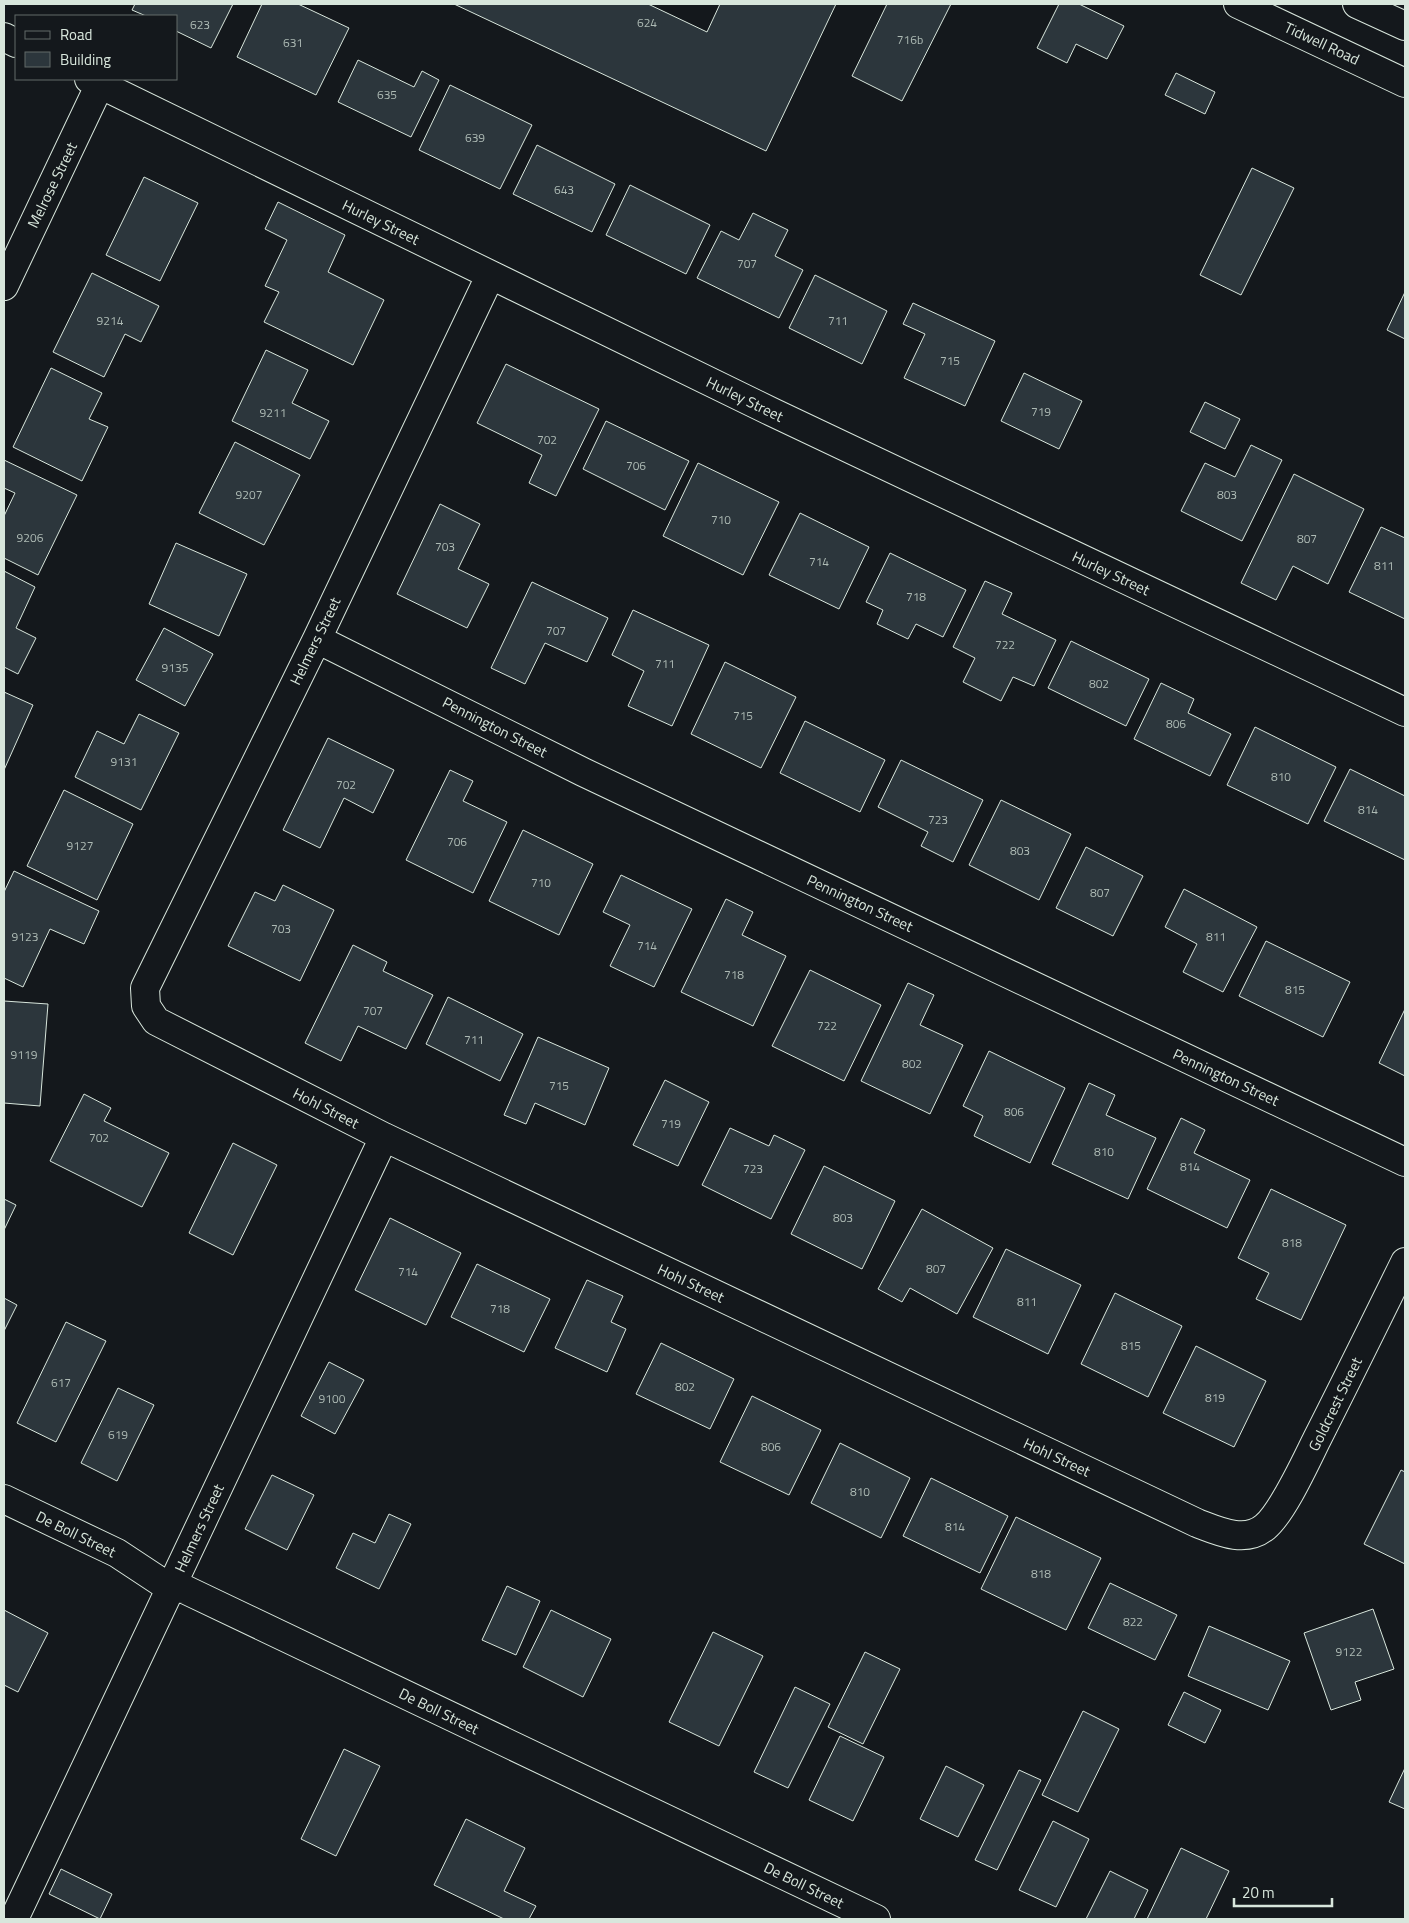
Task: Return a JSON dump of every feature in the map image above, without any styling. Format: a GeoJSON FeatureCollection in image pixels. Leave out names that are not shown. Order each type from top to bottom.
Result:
{"type":"FeatureCollection","features":[{"type":"Feature","properties":{"kind":"street","name":"Tidwell Road"},"geometry":{"type":"LineString","coordinates":[[1238,4],[1405,82]]}},
{"type":"Feature","properties":{"kind":"street"},"geometry":{"type":"LineString","coordinates":[[1357,4],[1405,26]]}},
{"type":"Feature","properties":{"kind":"street","name":"Hurley Street"},"geometry":{"type":"LineString","coordinates":[[95,82],[781,417],[1405,712]]}},
{"type":"Feature","properties":{"kind":"street","name":"Melrose Street"},"geometry":{"type":"LineString","coordinates":[[4,286],[95,82]]}},
{"type":"Feature","properties":{"kind":"street","name":"Helmers Street"},"geometry":{"type":"LineString","coordinates":[[146,1006],[144,988],[317,639],[490,276]]}},
{"type":"Feature","properties":{"kind":"street","name":"Pennington Street"},"geometry":{"type":"LineString","coordinates":[[317,639],[583,772],[1405,1162]]}},
{"type":"Feature","properties":{"kind":"street","name":"Hohl Street"},"geometry":{"type":"LineString","coordinates":[[146,1006],[156,1021],[384,1137],[1197,1524],[1229,1535],[1250,1534]]}},
{"type":"Feature","properties":{"kind":"street","name":"Helmers Street"},"geometry":{"type":"LineString","coordinates":[[14,1919],[384,1137]]}},
{"type":"Feature","properties":{"kind":"street","name":"Goldcrest Street"},"geometry":{"type":"LineString","coordinates":[[1250,1534],[1265,1527],[1277,1512],[1300,1473],[1405,1262]]}},
{"type":"Feature","properties":{"kind":"street","name":"De Boll Street"},"geometry":{"type":"LineString","coordinates":[[4,1500],[117,1554],[170,1588],[184,1589],[876,1919]]}},
{"type":"Feature","properties":{"kind":"building"},"geometry":{"type":"Polygon","coordinates":[[[135,4],[233,4],[211,48],[178,32],[178,15],[144,15],[132,10],[135,4]]]}},
{"type":"Feature","properties":{"kind":"building"},"geometry":{"type":"Polygon","coordinates":[[[262,4],[298,4],[349,28],[316,95],[237,57],[262,4]]]}},
{"type":"Feature","properties":{"kind":"building"},"geometry":{"type":"Polygon","coordinates":[[[454,4],[648,4],[707,32],[720,4],[836,4],[766,151],[454,4]]]}},
{"type":"Feature","properties":{"kind":"building"},"geometry":{"type":"Polygon","coordinates":[[[887,4],[951,4],[902,101],[852,76],[887,4]]]}},
{"type":"Feature","properties":{"kind":"building"},"geometry":{"type":"Polygon","coordinates":[[[1059,4],[1079,4],[1124,26],[1107,59],[1076,44],[1067,63],[1037,48],[1059,4]]]}},
{"type":"Feature","properties":{"kind":"building"},"geometry":{"type":"Polygon","coordinates":[[[358,60],[414,87],[422,71],[439,80],[411,137],[338,102],[358,60]]]}},
{"type":"Feature","properties":{"kind":"building"},"geometry":{"type":"Polygon","coordinates":[[[1176,73],[1215,92],[1205,114],[1165,95],[1176,73]]]}},
{"type":"Feature","properties":{"kind":"building"},"geometry":{"type":"Polygon","coordinates":[[[450,85],[532,125],[500,189],[419,150],[450,85]]]}},
{"type":"Feature","properties":{"kind":"building"},"geometry":{"type":"Polygon","coordinates":[[[537,145],[615,184],[592,232],[513,194],[537,145]]]}},
{"type":"Feature","properties":{"kind":"building"},"geometry":{"type":"Polygon","coordinates":[[[1252,168],[1294,188],[1241,295],[1200,275],[1252,168]]]}},
{"type":"Feature","properties":{"kind":"building"},"geometry":{"type":"Polygon","coordinates":[[[144,177],[198,203],[160,281],[106,255],[144,177]]]}},
{"type":"Feature","properties":{"kind":"building"},"geometry":{"type":"Polygon","coordinates":[[[630,185],[710,225],[686,274],[606,235],[630,185]]]}},
{"type":"Feature","properties":{"kind":"building"},"geometry":{"type":"Polygon","coordinates":[[[278,202],[345,235],[328,272],[384,300],[353,365],[264,322],[279,292],[265,286],[287,240],[265,229],[278,202]]]}},
{"type":"Feature","properties":{"kind":"building"},"geometry":{"type":"Polygon","coordinates":[[[753,213],[788,230],[775,256],[803,270],[779,318],[697,278],[721,231],[739,240],[753,213]]]}},
{"type":"Feature","properties":{"kind":"building"},"geometry":{"type":"Polygon","coordinates":[[[92,273],[159,306],[141,342],[125,334],[104,377],[53,352],[92,273]]]}},
{"type":"Feature","properties":{"kind":"building"},"geometry":{"type":"Polygon","coordinates":[[[815,275],[887,311],[862,364],[789,328],[815,275]]]}},
{"type":"Feature","properties":{"kind":"building"},"geometry":{"type":"Polygon","coordinates":[[[1405,292],[1405,339],[1387,330],[1405,292]]]}},
{"type":"Feature","properties":{"kind":"building"},"geometry":{"type":"Polygon","coordinates":[[[913,303],[995,341],[965,406],[904,378],[925,334],[903,324],[913,303]]]}},
{"type":"Feature","properties":{"kind":"building"},"geometry":{"type":"Polygon","coordinates":[[[266,350],[308,370],[292,403],[329,421],[310,459],[232,421],[266,350]]]}},
{"type":"Feature","properties":{"kind":"building"},"geometry":{"type":"Polygon","coordinates":[[[506,364],[599,409],[556,496],[529,483],[542,455],[477,423],[506,364]]]}},
{"type":"Feature","properties":{"kind":"building"},"geometry":{"type":"Polygon","coordinates":[[[51,368],[102,393],[89,419],[108,427],[82,481],[13,447],[51,368]]]}},
{"type":"Feature","properties":{"kind":"building"},"geometry":{"type":"Polygon","coordinates":[[[1024,373],[1082,401],[1059,449],[1001,421],[1024,373]]]}},
{"type":"Feature","properties":{"kind":"building"},"geometry":{"type":"Polygon","coordinates":[[[1205,402],[1240,419],[1225,449],[1190,432],[1205,402]]]}},
{"type":"Feature","properties":{"kind":"building"},"geometry":{"type":"Polygon","coordinates":[[[606,421],[689,461],[665,510],[583,469],[606,421]]]}},
{"type":"Feature","properties":{"kind":"building"},"geometry":{"type":"Polygon","coordinates":[[[235,442],[300,475],[264,545],[199,513],[235,442]]]}},
{"type":"Feature","properties":{"kind":"building"},"geometry":{"type":"Polygon","coordinates":[[[1251,445],[1282,460],[1242,541],[1181,511],[1205,463],[1235,477],[1251,445]]]}},
{"type":"Feature","properties":{"kind":"building"},"geometry":{"type":"Polygon","coordinates":[[[4,460],[77,495],[38,575],[4,558],[4,516],[15,493],[4,488],[4,460]]]}},
{"type":"Feature","properties":{"kind":"building"},"geometry":{"type":"Polygon","coordinates":[[[698,463],[779,502],[743,575],[663,536],[698,463]]]}},
{"type":"Feature","properties":{"kind":"building"},"geometry":{"type":"Polygon","coordinates":[[[1294,474],[1364,509],[1328,584],[1293,566],[1276,600],[1241,583],[1294,474]]]}},
{"type":"Feature","properties":{"kind":"building"},"geometry":{"type":"Polygon","coordinates":[[[440,504],[480,524],[458,569],[489,584],[467,628],[397,594],[440,504]]]}},
{"type":"Feature","properties":{"kind":"building"},"geometry":{"type":"Polygon","coordinates":[[[800,513],[869,547],[839,609],[769,575],[800,513]]]}},
{"type":"Feature","properties":{"kind":"building"},"geometry":{"type":"Polygon","coordinates":[[[1381,527],[1405,538],[1405,619],[1349,592],[1381,527]]]}},
{"type":"Feature","properties":{"kind":"building"},"geometry":{"type":"Polygon","coordinates":[[[176,543],[247,574],[219,636],[149,604],[176,543]]]}},
{"type":"Feature","properties":{"kind":"building"},"geometry":{"type":"Polygon","coordinates":[[[890,553],[966,590],[943,637],[916,624],[908,639],[877,624],[883,610],[866,602],[890,553]]]}},
{"type":"Feature","properties":{"kind":"building"},"geometry":{"type":"Polygon","coordinates":[[[4,571],[35,587],[16,628],[36,638],[18,674],[4,667],[4,571]]]}},
{"type":"Feature","properties":{"kind":"building"},"geometry":{"type":"Polygon","coordinates":[[[985,581],[1012,593],[1002,614],[1056,640],[1034,686],[1013,677],[1001,701],[963,682],[975,658],[953,647],[985,581]]]}},
{"type":"Feature","properties":{"kind":"building"},"geometry":{"type":"Polygon","coordinates":[[[532,582],[608,618],[587,662],[545,643],[525,684],[491,668],[532,582]]]}},
{"type":"Feature","properties":{"kind":"building"},"geometry":{"type":"Polygon","coordinates":[[[633,610],[709,645],[672,726],[628,706],[644,671],[612,655],[633,610]]]}},
{"type":"Feature","properties":{"kind":"building"},"geometry":{"type":"Polygon","coordinates":[[[164,628],[213,654],[185,706],[136,680],[164,628]]]}},
{"type":"Feature","properties":{"kind":"building"},"geometry":{"type":"Polygon","coordinates":[[[1071,641],[1149,679],[1126,726],[1048,688],[1071,641]]]}},
{"type":"Feature","properties":{"kind":"building"},"geometry":{"type":"Polygon","coordinates":[[[725,662],[796,697],[761,768],[691,734],[725,662]]]}},
{"type":"Feature","properties":{"kind":"building"},"geometry":{"type":"Polygon","coordinates":[[[1161,683],[1194,699],[1188,713],[1231,734],[1210,776],[1134,739],[1161,683]]]}},
{"type":"Feature","properties":{"kind":"building"},"geometry":{"type":"Polygon","coordinates":[[[4,692],[33,705],[4,770],[4,692]]]}},
{"type":"Feature","properties":{"kind":"building"},"geometry":{"type":"Polygon","coordinates":[[[139,714],[179,733],[141,810],[75,777],[97,731],[124,744],[139,714]]]}},
{"type":"Feature","properties":{"kind":"building"},"geometry":{"type":"Polygon","coordinates":[[[805,721],[885,760],[860,812],[780,773],[805,721]]]}},
{"type":"Feature","properties":{"kind":"building"},"geometry":{"type":"Polygon","coordinates":[[[1255,727],[1336,767],[1308,824],[1227,785],[1255,727]]]}},
{"type":"Feature","properties":{"kind":"building"},"geometry":{"type":"Polygon","coordinates":[[[328,738],[394,770],[373,813],[344,798],[320,848],[283,830],[328,738]]]}},
{"type":"Feature","properties":{"kind":"building"},"geometry":{"type":"Polygon","coordinates":[[[901,760],[983,800],[953,862],[921,846],[928,832],[878,807],[901,760]]]}},
{"type":"Feature","properties":{"kind":"building"},"geometry":{"type":"Polygon","coordinates":[[[1350,769],[1405,796],[1405,860],[1324,821],[1350,769]]]}},
{"type":"Feature","properties":{"kind":"building"},"geometry":{"type":"Polygon","coordinates":[[[450,770],[473,781],[463,801],[507,822],[473,893],[406,860],[450,770]]]}},
{"type":"Feature","properties":{"kind":"building"},"geometry":{"type":"Polygon","coordinates":[[[64,790],[133,824],[97,900],[27,866],[64,790]]]}},
{"type":"Feature","properties":{"kind":"building"},"geometry":{"type":"Polygon","coordinates":[[[1001,800],[1071,834],[1039,900],[969,865],[1001,800]]]}},
{"type":"Feature","properties":{"kind":"building"},"geometry":{"type":"Polygon","coordinates":[[[523,830],[593,864],[559,935],[489,901],[523,830]]]}},
{"type":"Feature","properties":{"kind":"building"},"geometry":{"type":"Polygon","coordinates":[[[1086,847],[1143,876],[1113,936],[1056,908],[1086,847]]]}},
{"type":"Feature","properties":{"kind":"building"},"geometry":{"type":"Polygon","coordinates":[[[14,871],[99,911],[84,944],[50,929],[23,987],[4,978],[4,892],[14,871]]]}},
{"type":"Feature","properties":{"kind":"building"},"geometry":{"type":"Polygon","coordinates":[[[621,875],[692,909],[654,987],[610,966],[630,925],[603,912],[621,875]]]}},
{"type":"Feature","properties":{"kind":"building"},"geometry":{"type":"Polygon","coordinates":[[[283,885],[334,910],[300,981],[228,946],[255,892],[275,901],[283,885]]]}},
{"type":"Feature","properties":{"kind":"building"},"geometry":{"type":"Polygon","coordinates":[[[1184,889],[1257,927],[1223,992],[1183,972],[1197,944],[1165,927],[1184,889]]]}},
{"type":"Feature","properties":{"kind":"building"},"geometry":{"type":"Polygon","coordinates":[[[726,899],[753,912],[742,935],[786,956],[753,1026],[681,992],[726,899]]]}},
{"type":"Feature","properties":{"kind":"building"},"geometry":{"type":"Polygon","coordinates":[[[1266,941],[1350,982],[1323,1037],[1239,996],[1266,941]]]}},
{"type":"Feature","properties":{"kind":"building"},"geometry":{"type":"Polygon","coordinates":[[[353,945],[387,962],[383,971],[433,995],[406,1049],[358,1026],[341,1061],[305,1043],[353,945]]]}},
{"type":"Feature","properties":{"kind":"building"},"geometry":{"type":"Polygon","coordinates":[[[810,970],[881,1005],[844,1081],[772,1046],[810,970]]]}},
{"type":"Feature","properties":{"kind":"building"},"geometry":{"type":"Polygon","coordinates":[[[908,983],[934,995],[920,1025],[963,1045],[930,1114],[861,1081],[908,983]]]}},
{"type":"Feature","properties":{"kind":"building"},"geometry":{"type":"Polygon","coordinates":[[[448,997],[523,1034],[500,1081],[426,1044],[448,997]]]}},
{"type":"Feature","properties":{"kind":"building"},"geometry":{"type":"Polygon","coordinates":[[[4,1001],[48,1004],[40,1106],[4,1103],[4,1001]]]}},
{"type":"Feature","properties":{"kind":"building"},"geometry":{"type":"Polygon","coordinates":[[[1405,1009],[1405,1076],[1379,1063],[1405,1009]]]}},
{"type":"Feature","properties":{"kind":"building"},"geometry":{"type":"Polygon","coordinates":[[[538,1037],[609,1068],[585,1125],[535,1103],[526,1124],[504,1115],[538,1037]]]}},
{"type":"Feature","properties":{"kind":"building"},"geometry":{"type":"Polygon","coordinates":[[[989,1051],[1065,1088],[1030,1163],[974,1136],[983,1116],[963,1106],[989,1051]]]}},
{"type":"Feature","properties":{"kind":"building"},"geometry":{"type":"Polygon","coordinates":[[[665,1080],[709,1102],[678,1166],[633,1145],[665,1080]]]}},
{"type":"Feature","properties":{"kind":"building"},"geometry":{"type":"Polygon","coordinates":[[[1089,1083],[1115,1095],[1106,1115],[1156,1138],[1128,1199],[1052,1164],[1089,1083]]]}},
{"type":"Feature","properties":{"kind":"building"},"geometry":{"type":"Polygon","coordinates":[[[84,1094],[111,1108],[104,1121],[169,1153],[142,1207],[50,1161],[84,1094]]]}},
{"type":"Feature","properties":{"kind":"building"},"geometry":{"type":"Polygon","coordinates":[[[1181,1118],[1205,1130],[1194,1153],[1250,1180],[1227,1228],[1147,1189],[1181,1118]]]}},
{"type":"Feature","properties":{"kind":"building"},"geometry":{"type":"Polygon","coordinates":[[[730,1128],[769,1146],[774,1135],[805,1150],[771,1219],[702,1185],[730,1128]]]}},
{"type":"Feature","properties":{"kind":"building"},"geometry":{"type":"Polygon","coordinates":[[[233,1143],[277,1165],[233,1255],[189,1233],[233,1143]]]}},
{"type":"Feature","properties":{"kind":"building"},"geometry":{"type":"Polygon","coordinates":[[[824,1166],[895,1201],[862,1269],[791,1234],[824,1166]]]}},
{"type":"Feature","properties":{"kind":"building"},"geometry":{"type":"Polygon","coordinates":[[[1271,1189],[1346,1225],[1301,1320],[1256,1299],[1269,1273],[1238,1258],[1271,1189]]]}},
{"type":"Feature","properties":{"kind":"building"},"geometry":{"type":"Polygon","coordinates":[[[4,1199],[16,1205],[4,1230],[4,1199]]]}},
{"type":"Feature","properties":{"kind":"building"},"geometry":{"type":"Polygon","coordinates":[[[922,1209],[993,1248],[957,1314],[910,1288],[902,1302],[878,1289],[922,1209]]]}},
{"type":"Feature","properties":{"kind":"building"},"geometry":{"type":"Polygon","coordinates":[[[390,1218],[461,1253],[426,1325],[355,1290],[390,1218]]]}},
{"type":"Feature","properties":{"kind":"building"},"geometry":{"type":"Polygon","coordinates":[[[1006,1249],[1081,1285],[1048,1354],[973,1317],[1006,1249]]]}},
{"type":"Feature","properties":{"kind":"building"},"geometry":{"type":"Polygon","coordinates":[[[477,1264],[550,1299],[524,1352],[451,1317],[477,1264]]]}},
{"type":"Feature","properties":{"kind":"building"},"geometry":{"type":"Polygon","coordinates":[[[587,1280],[623,1296],[611,1322],[626,1329],[607,1372],[555,1348],[587,1280]]]}},
{"type":"Feature","properties":{"kind":"building"},"geometry":{"type":"Polygon","coordinates":[[[1115,1293],[1182,1326],[1148,1397],[1081,1364],[1115,1293]]]}},
{"type":"Feature","properties":{"kind":"building"},"geometry":{"type":"Polygon","coordinates":[[[4,1298],[17,1305],[4,1331],[4,1298]]]}},
{"type":"Feature","properties":{"kind":"building"},"geometry":{"type":"Polygon","coordinates":[[[66,1322],[106,1341],[56,1442],[17,1423],[66,1322]]]}},
{"type":"Feature","properties":{"kind":"building"},"geometry":{"type":"Polygon","coordinates":[[[661,1343],[734,1379],[710,1429],[636,1394],[661,1343]]]}},
{"type":"Feature","properties":{"kind":"building"},"geometry":{"type":"Polygon","coordinates":[[[1196,1346],[1266,1381],[1234,1447],[1163,1413],[1196,1346]]]}},
{"type":"Feature","properties":{"kind":"building"},"geometry":{"type":"Polygon","coordinates":[[[329,1362],[364,1380],[335,1434],[301,1416],[329,1362]]]}},
{"type":"Feature","properties":{"kind":"building"},"geometry":{"type":"Polygon","coordinates":[[[118,1388],[154,1405],[117,1481],[81,1463],[118,1388]]]}},
{"type":"Feature","properties":{"kind":"building"},"geometry":{"type":"Polygon","coordinates":[[[752,1396],[821,1430],[789,1495],[720,1462],[752,1396]]]}},
{"type":"Feature","properties":{"kind":"building"},"geometry":{"type":"Polygon","coordinates":[[[840,1443],[910,1478],[881,1538],[811,1503],[840,1443]]]}},
{"type":"Feature","properties":{"kind":"building"},"geometry":{"type":"Polygon","coordinates":[[[1401,1470],[1405,1472],[1405,1564],[1364,1544],[1401,1470]]]}},
{"type":"Feature","properties":{"kind":"building"},"geometry":{"type":"Polygon","coordinates":[[[272,1475],[314,1495],[287,1550],[245,1529],[272,1475]]]}},
{"type":"Feature","properties":{"kind":"building"},"geometry":{"type":"Polygon","coordinates":[[[931,1478],[1008,1516],[980,1573],[903,1536],[931,1478]]]}},
{"type":"Feature","properties":{"kind":"building"},"geometry":{"type":"Polygon","coordinates":[[[389,1514],[411,1524],[379,1589],[336,1568],[353,1533],[375,1543],[389,1514]]]}},
{"type":"Feature","properties":{"kind":"building"},"geometry":{"type":"Polygon","coordinates":[[[1016,1517],[1101,1558],[1066,1630],[981,1589],[1016,1517]]]}},
{"type":"Feature","properties":{"kind":"building"},"geometry":{"type":"Polygon","coordinates":[[[1110,1583],[1177,1615],[1155,1660],[1088,1628],[1110,1583]]]}},
{"type":"Feature","properties":{"kind":"building"},"geometry":{"type":"Polygon","coordinates":[[[507,1586],[540,1601],[516,1655],[482,1640],[507,1586]]]}},
{"type":"Feature","properties":{"kind":"building"},"geometry":{"type":"Polygon","coordinates":[[[1373,1609],[1394,1669],[1355,1682],[1361,1700],[1331,1710],[1304,1633],[1373,1609]]]}},
{"type":"Feature","properties":{"kind":"building"},"geometry":{"type":"Polygon","coordinates":[[[4,1610],[48,1633],[18,1692],[4,1685],[4,1610]]]}},
{"type":"Feature","properties":{"kind":"building"},"geometry":{"type":"Polygon","coordinates":[[[551,1610],[611,1639],[583,1697],[523,1667],[551,1610]]]}},
{"type":"Feature","properties":{"kind":"building"},"geometry":{"type":"Polygon","coordinates":[[[1209,1626],[1290,1661],[1268,1710],[1188,1676],[1209,1626]]]}},
{"type":"Feature","properties":{"kind":"building"},"geometry":{"type":"Polygon","coordinates":[[[713,1632],[763,1656],[719,1746],[669,1722],[713,1632]]]}},
{"type":"Feature","properties":{"kind":"building"},"geometry":{"type":"Polygon","coordinates":[[[865,1652],[900,1669],[863,1744],[828,1727],[865,1652]]]}},
{"type":"Feature","properties":{"kind":"building"},"geometry":{"type":"Polygon","coordinates":[[[795,1687],[830,1704],[788,1788],[754,1772],[795,1687]]]}},
{"type":"Feature","properties":{"kind":"building"},"geometry":{"type":"Polygon","coordinates":[[[1184,1692],[1221,1710],[1205,1743],[1168,1725],[1184,1692]]]}},
{"type":"Feature","properties":{"kind":"building"},"geometry":{"type":"Polygon","coordinates":[[[1083,1711],[1119,1729],[1078,1812],[1042,1795],[1083,1711]]]}},
{"type":"Feature","properties":{"kind":"building"},"geometry":{"type":"Polygon","coordinates":[[[840,1736],[884,1757],[853,1821],[809,1800],[840,1736]]]}},
{"type":"Feature","properties":{"kind":"building"},"geometry":{"type":"Polygon","coordinates":[[[344,1749],[380,1766],[336,1856],[301,1839],[344,1749]]]}},
{"type":"Feature","properties":{"kind":"building"},"geometry":{"type":"Polygon","coordinates":[[[946,1766],[984,1785],[958,1837],[920,1819],[946,1766]]]}},
{"type":"Feature","properties":{"kind":"building"},"geometry":{"type":"Polygon","coordinates":[[[1405,1768],[1405,1809],[1389,1802],[1405,1768]]]}},
{"type":"Feature","properties":{"kind":"building"},"geometry":{"type":"Polygon","coordinates":[[[1019,1770],[1041,1780],[997,1870],[975,1860],[1019,1770]]]}},
{"type":"Feature","properties":{"kind":"building"},"geometry":{"type":"Polygon","coordinates":[[[466,1819],[525,1848],[504,1891],[536,1906],[529,1919],[504,1919],[434,1885],[466,1819]]]}},
{"type":"Feature","properties":{"kind":"building"},"geometry":{"type":"Polygon","coordinates":[[[1053,1821],[1089,1839],[1056,1907],[1019,1890],[1053,1821]]]}},
{"type":"Feature","properties":{"kind":"building"},"geometry":{"type":"Polygon","coordinates":[[[1181,1848],[1229,1871],[1206,1919],[1147,1919],[1181,1848]]]}},
{"type":"Feature","properties":{"kind":"building"},"geometry":{"type":"Polygon","coordinates":[[[61,1869],[112,1894],[100,1919],[49,1894],[61,1869]]]}},
{"type":"Feature","properties":{"kind":"building"},"geometry":{"type":"Polygon","coordinates":[[[1110,1871],[1148,1890],[1134,1919],[1086,1919],[1110,1871]]]}}]}
